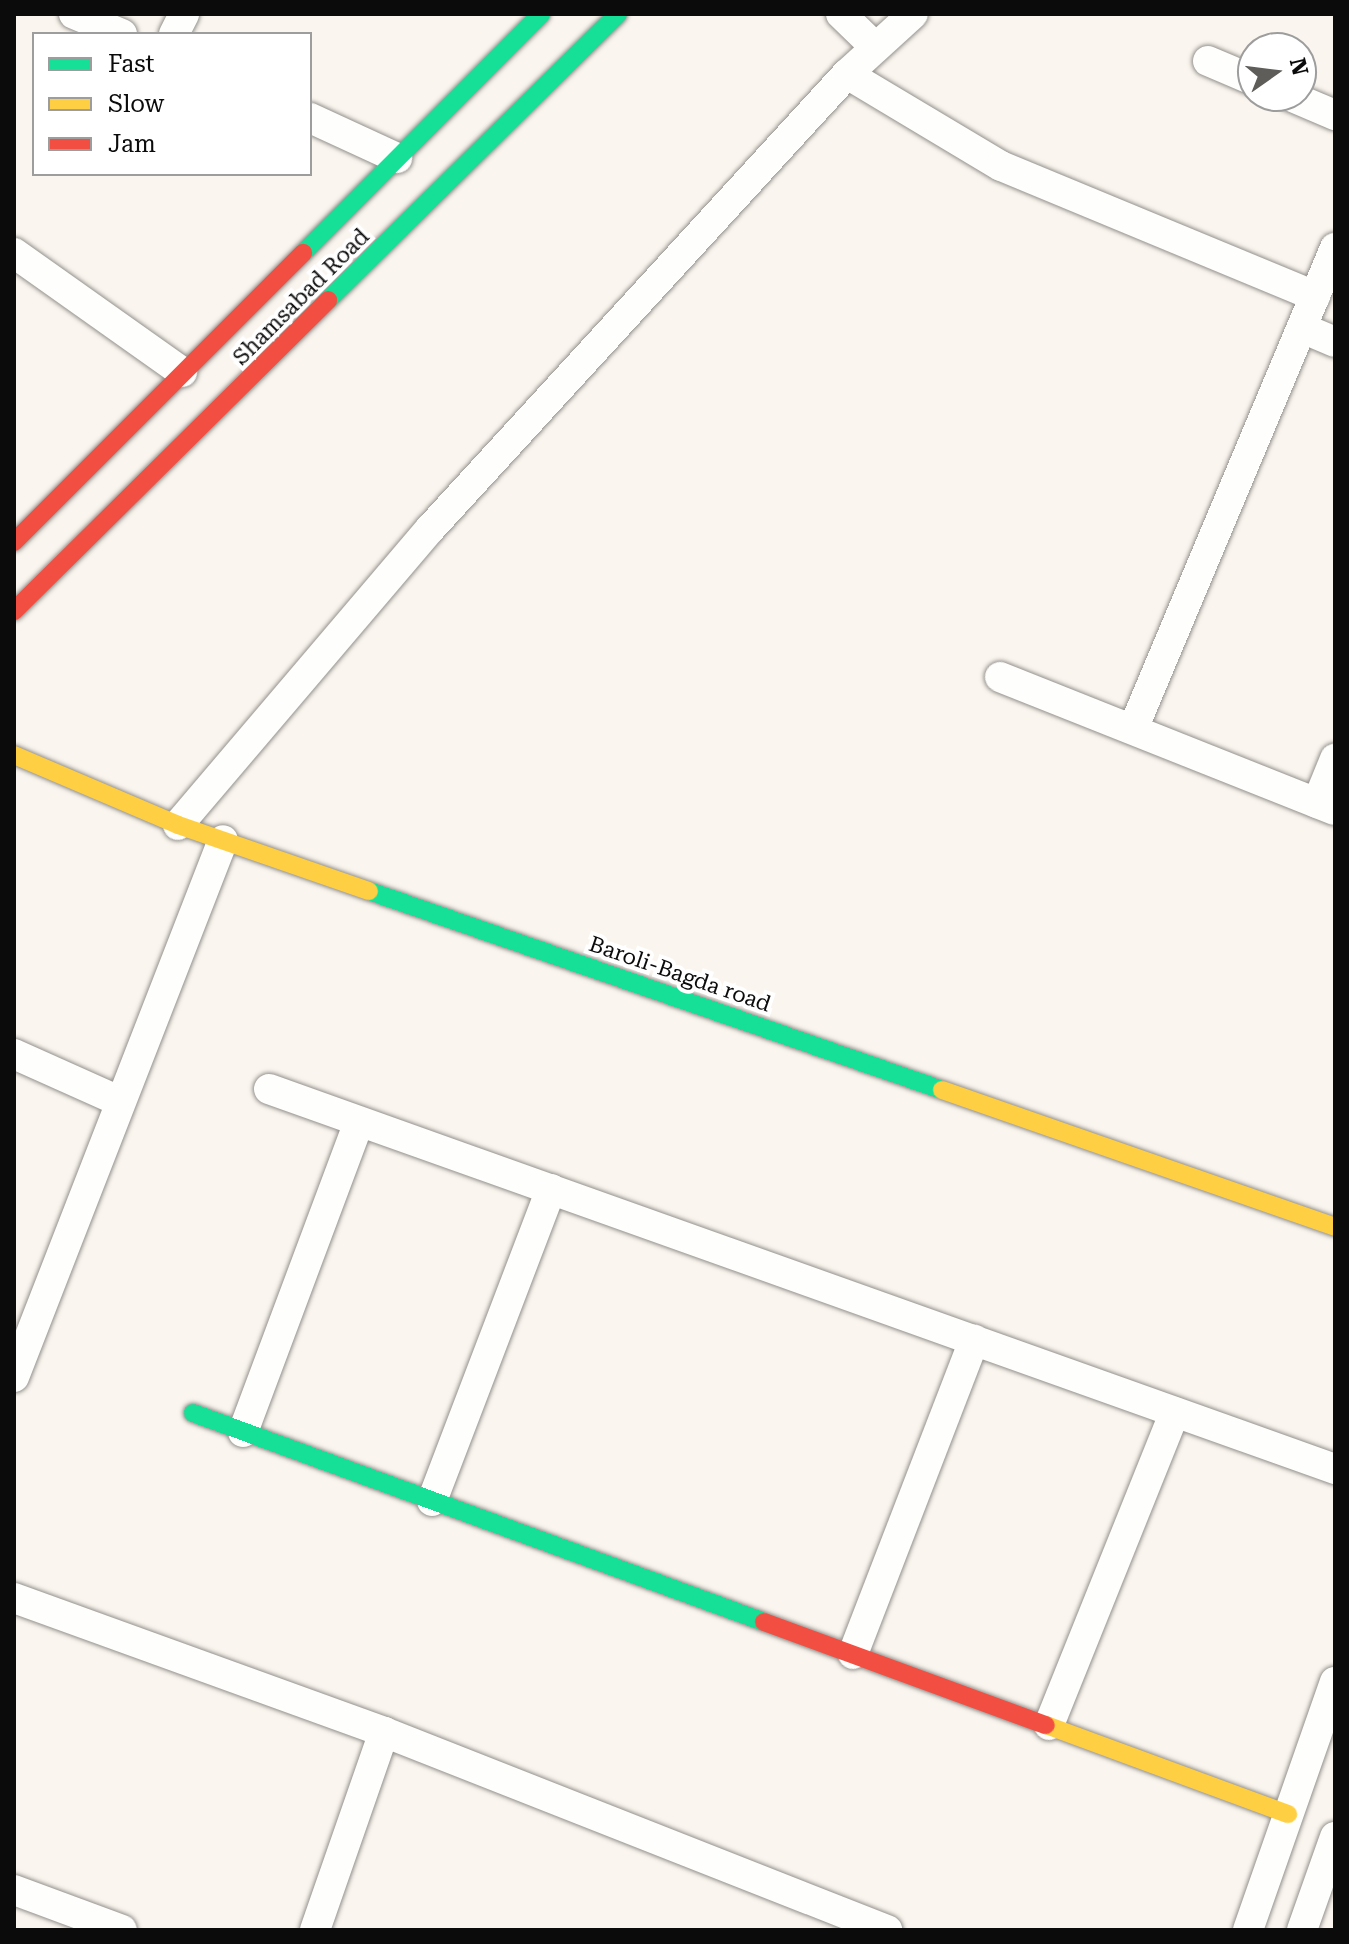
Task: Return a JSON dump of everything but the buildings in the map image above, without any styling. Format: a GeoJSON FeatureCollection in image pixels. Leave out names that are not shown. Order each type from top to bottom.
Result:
{"type":"FeatureCollection","features":[{"type":"Feature","properties":{"kind":"street"},"geometry":{"type":"LineString","coordinates":[[74,14],[117,32]]}},
{"type":"Feature","properties":{"kind":"street"},"geometry":{"type":"LineString","coordinates":[[175,32],[184,14]]}},
{"type":"Feature","properties":{"kind":"street","name":"Shamsabad Road"},"geometry":{"type":"LineString","coordinates":[[14,542],[541,14]]}},
{"type":"Feature","properties":{"kind":"street","name":"Shamsabad Road"},"geometry":{"type":"LineString","coordinates":[[14,611],[618,14]]}},
{"type":"Feature","properties":{"kind":"street"},"geometry":{"type":"LineString","coordinates":[[841,14],[874,46]]}},
{"type":"Feature","properties":{"kind":"street"},"geometry":{"type":"LineString","coordinates":[[178,825],[430,529],[847,74],[874,46],[913,14]]}},
{"type":"Feature","properties":{"kind":"street"},"geometry":{"type":"LineString","coordinates":[[1208,61],[1237,73]]}},
{"type":"Feature","properties":{"kind":"street"},"geometry":{"type":"LineString","coordinates":[[847,74],[1001,166],[1315,296]]}},
{"type":"Feature","properties":{"kind":"street"},"geometry":{"type":"LineString","coordinates":[[312,119],[397,158]]}},
{"type":"Feature","properties":{"kind":"street"},"geometry":{"type":"LineString","coordinates":[[1133,729],[1335,248]]}},
{"type":"Feature","properties":{"kind":"street"},"geometry":{"type":"LineString","coordinates":[[14,253],[182,372]]}},
{"type":"Feature","properties":{"kind":"street"},"geometry":{"type":"LineString","coordinates":[[1302,328],[1335,342]]}},
{"type":"Feature","properties":{"kind":"street"},"geometry":{"type":"LineString","coordinates":[[1000,677],[1326,806],[1335,759]]}},
{"type":"Feature","properties":{"kind":"street","name":"Baroli-Bagda road"},"geometry":{"type":"LineString","coordinates":[[14,755],[178,825],[1335,1227]]}},
{"type":"Feature","properties":{"kind":"street"},"geometry":{"type":"LineString","coordinates":[[14,1377],[223,840]]}},
{"type":"Feature","properties":{"kind":"street"},"geometry":{"type":"LineString","coordinates":[[14,1054],[119,1101]]}},
{"type":"Feature","properties":{"kind":"street"},"geometry":{"type":"LineString","coordinates":[[269,1089],[1335,1469]]}},
{"type":"Feature","properties":{"kind":"street"},"geometry":{"type":"LineString","coordinates":[[243,1432],[359,1122]]}},
{"type":"Feature","properties":{"kind":"street"},"geometry":{"type":"LineString","coordinates":[[432,1501],[551,1189]]}},
{"type":"Feature","properties":{"kind":"street"},"geometry":{"type":"LineString","coordinates":[[853,1654],[974,1340]]}},
{"type":"Feature","properties":{"kind":"street"},"geometry":{"type":"LineString","coordinates":[[1049,1725],[1175,1412]]}},
{"type":"Feature","properties":{"kind":"street"},"geometry":{"type":"LineString","coordinates":[[193,1413],[1288,1814]]}},
{"type":"Feature","properties":{"kind":"street"},"geometry":{"type":"LineString","coordinates":[[14,1598],[384,1732],[887,1930]]}},
{"type":"Feature","properties":{"kind":"street"},"geometry":{"type":"LineString","coordinates":[[1248,1930],[1335,1682]]}},
{"type":"Feature","properties":{"kind":"street"},"geometry":{"type":"LineString","coordinates":[[315,1930],[384,1732]]}},
{"type":"Feature","properties":{"kind":"street"},"geometry":{"type":"LineString","coordinates":[[1302,1930],[1335,1837]]}},
{"type":"Feature","properties":{"kind":"street"},"geometry":{"type":"LineString","coordinates":[[14,1890],[122,1930]]}},
{"type":"Feature","properties":{"kind":"traffic: fast"},"geometry":{"type":"LineString","coordinates":[[303,253],[541,14]]}},
{"type":"Feature","properties":{"kind":"traffic: fast"},"geometry":{"type":"LineString","coordinates":[[328,300],[618,14]]}},
{"type":"Feature","properties":{"kind":"traffic: fast"},"geometry":{"type":"LineString","coordinates":[[369,891],[942,1090]]}},
{"type":"Feature","properties":{"kind":"traffic: fast"},"geometry":{"type":"LineString","coordinates":[[193,1413],[764,1622]]}},
{"type":"Feature","properties":{"kind":"traffic: slow"},"geometry":{"type":"LineString","coordinates":[[14,755],[178,825],[369,891]]}},
{"type":"Feature","properties":{"kind":"traffic: slow"},"geometry":{"type":"LineString","coordinates":[[942,1090],[1335,1227]]}},
{"type":"Feature","properties":{"kind":"traffic: slow"},"geometry":{"type":"LineString","coordinates":[[1046,1725],[1288,1814]]}},
{"type":"Feature","properties":{"kind":"traffic: jam"},"geometry":{"type":"LineString","coordinates":[[14,542],[303,253]]}},
{"type":"Feature","properties":{"kind":"traffic: jam"},"geometry":{"type":"LineString","coordinates":[[14,611],[328,300]]}},
{"type":"Feature","properties":{"kind":"traffic: jam"},"geometry":{"type":"LineString","coordinates":[[764,1622],[1046,1725]]}}]}
